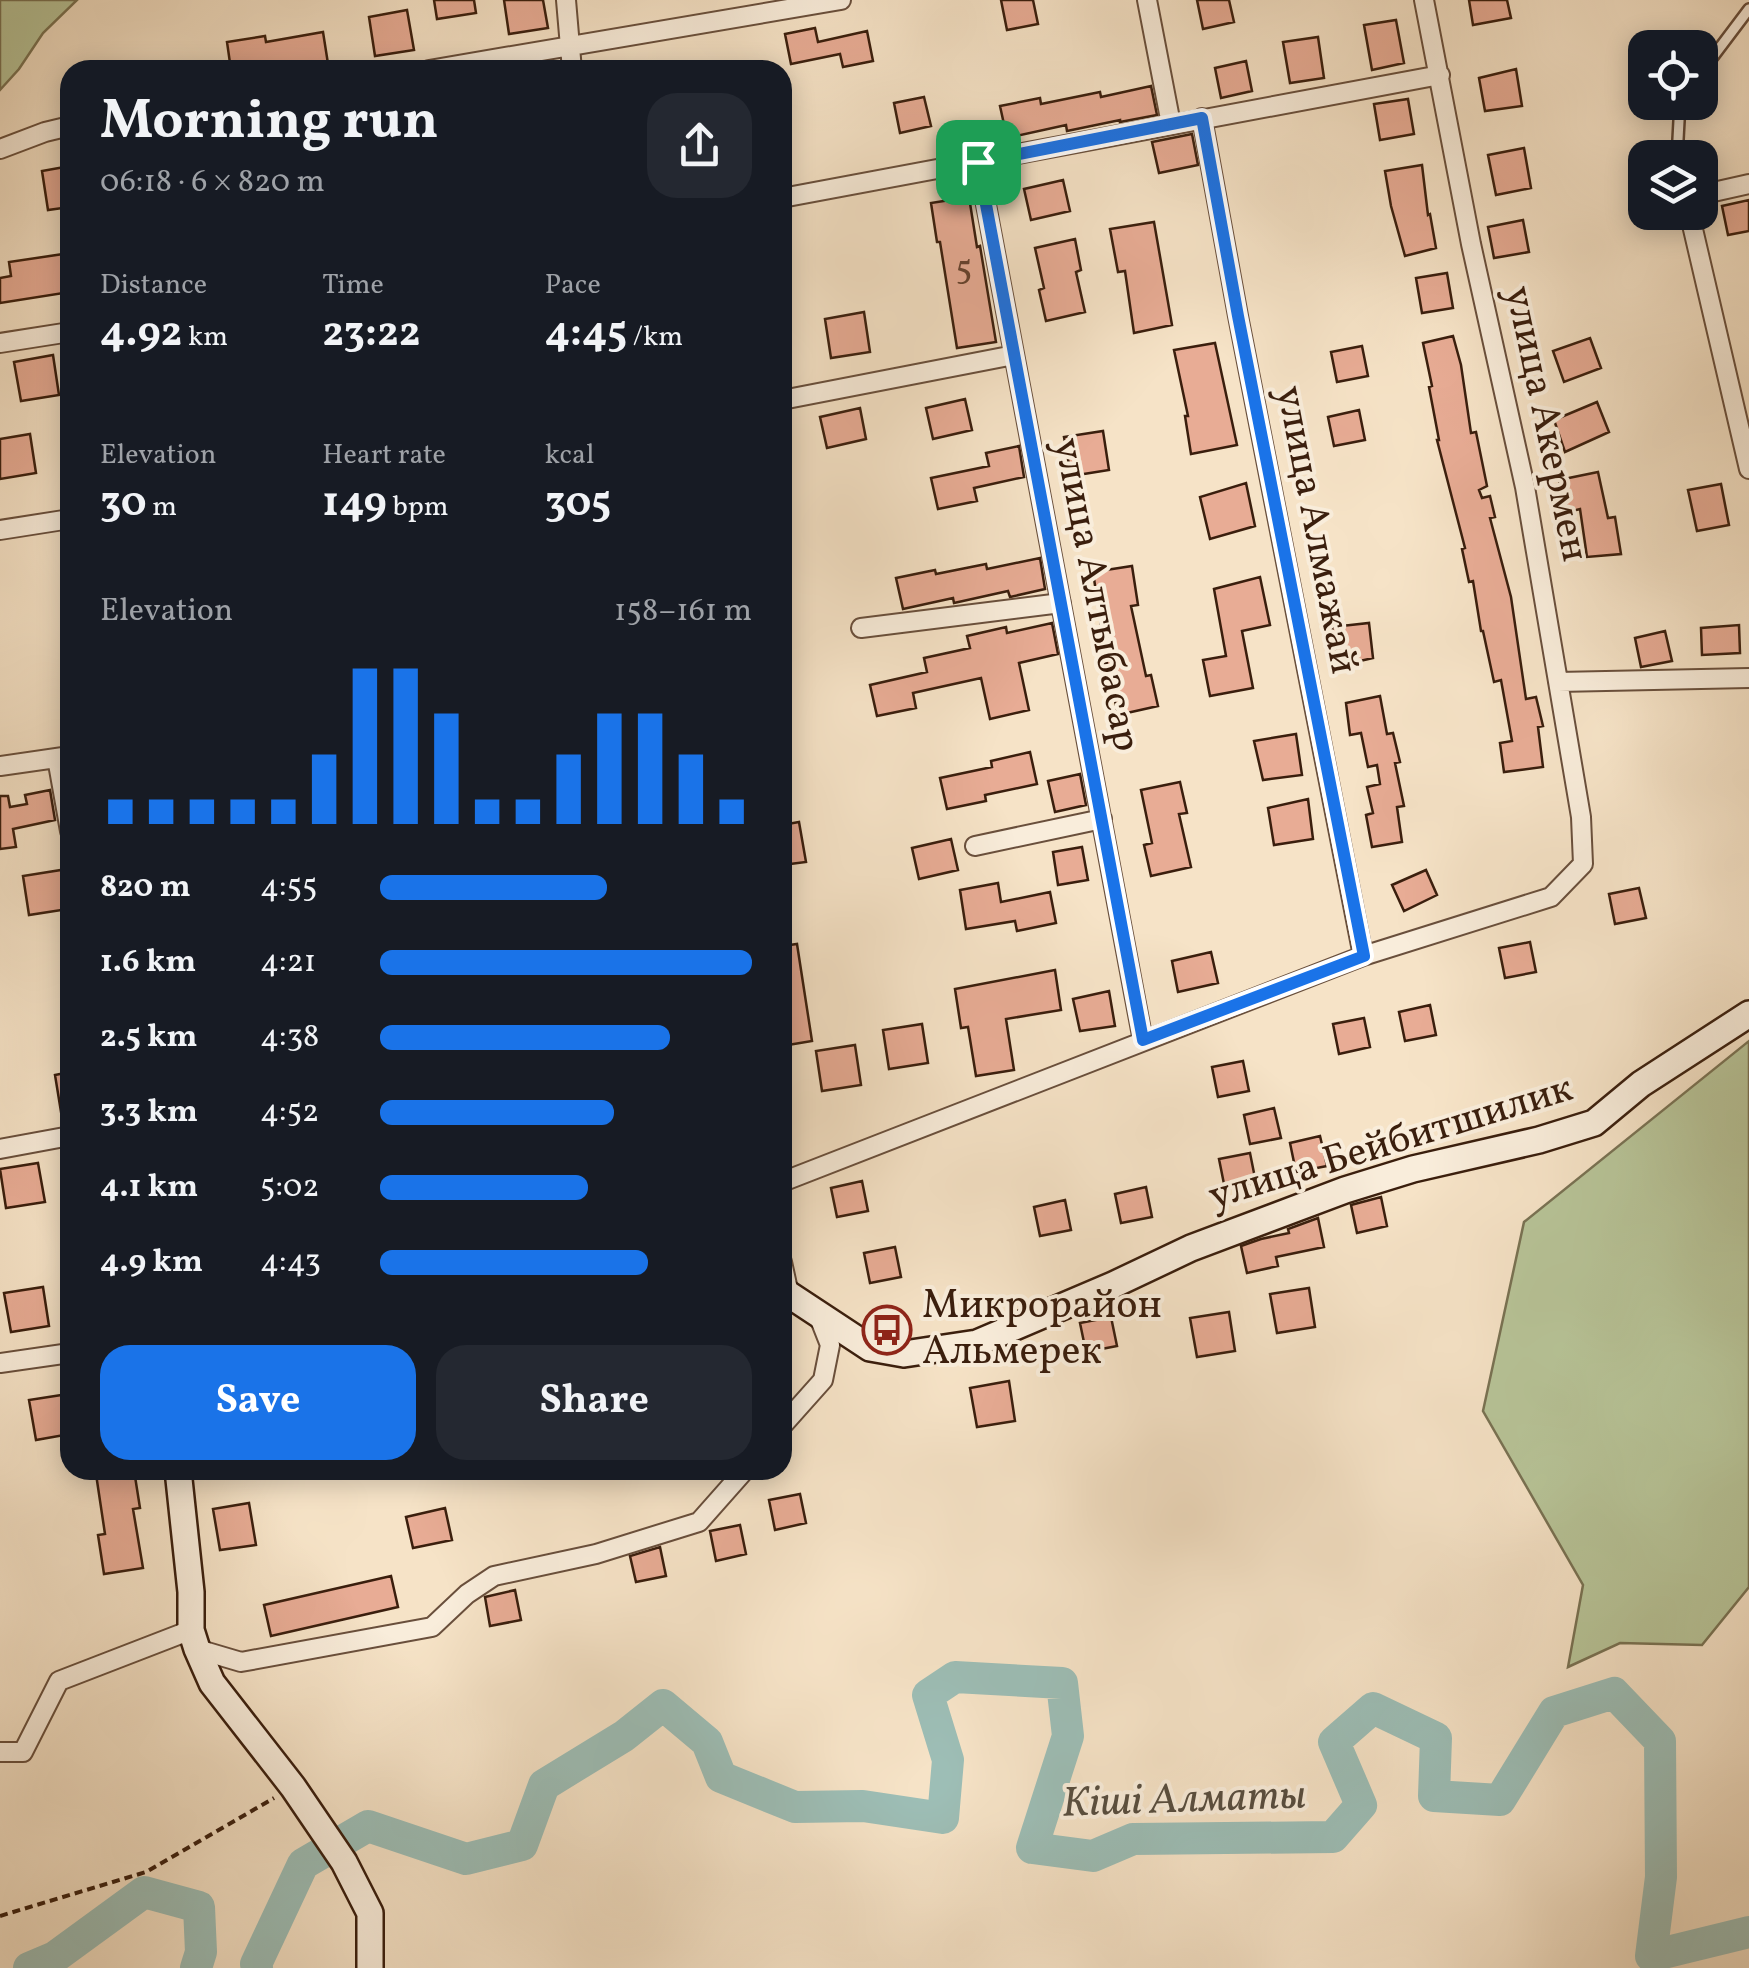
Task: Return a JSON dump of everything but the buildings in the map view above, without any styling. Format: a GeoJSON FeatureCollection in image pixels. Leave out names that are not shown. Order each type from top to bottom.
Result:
{"type":"FeatureCollection","features":[{"type":"Feature","properties":{"kind":"street"},"geometry":{"type":"LineString","coordinates":[[566,0],[571,60]]}},
{"type":"Feature","properties":{"kind":"street"},"geometry":{"type":"LineString","coordinates":[[488,60],[841,0]]}},
{"type":"Feature","properties":{"kind":"street"},"geometry":{"type":"LineString","coordinates":[[1147,0],[1171,124]]}},
{"type":"Feature","properties":{"kind":"street","name":"улица Акермен"},"geometry":{"type":"LineString","coordinates":[[1364,956],[1551,897],[1583,864],[1581,818],[1526,487],[1471,244],[1424,0]]}},
{"type":"Feature","properties":{"kind":"street"},"geometry":{"type":"LineString","coordinates":[[792,196],[1440,75]]}},
{"type":"Feature","properties":{"kind":"street","name":"улица Алмажай"},"geometry":{"type":"LineString","coordinates":[[1202,118],[1364,956]]}},
{"type":"Feature","properties":{"kind":"street"},"geometry":{"type":"LineString","coordinates":[[0,149],[60,128]]}},
{"type":"Feature","properties":{"kind":"street","name":"улица Алтыбасар"},"geometry":{"type":"LineString","coordinates":[[978,162],[1143,1040]]}},
{"type":"Feature","properties":{"kind":"street"},"geometry":{"type":"LineString","coordinates":[[1718,190],[1749,184]]}},
{"type":"Feature","properties":{"kind":"street"},"geometry":{"type":"LineString","coordinates":[[1694,230],[1746,440],[1749,470]]}},
{"type":"Feature","properties":{"kind":"street"},"geometry":{"type":"LineString","coordinates":[[0,344],[60,334]]}},
{"type":"Feature","properties":{"kind":"street"},"geometry":{"type":"LineString","coordinates":[[792,398],[1014,355]]}},
{"type":"Feature","properties":{"kind":"street"},"geometry":{"type":"LineString","coordinates":[[0,530],[60,521]]}},
{"type":"Feature","properties":{"kind":"street"},"geometry":{"type":"LineString","coordinates":[[861,628],[1061,603]]}},
{"type":"Feature","properties":{"kind":"street"},"geometry":{"type":"LineString","coordinates":[[1558,682],[1749,679]]}},
{"type":"Feature","properties":{"kind":"street"},"geometry":{"type":"LineString","coordinates":[[0,766],[60,758]]}},
{"type":"Feature","properties":{"kind":"street"},"geometry":{"type":"LineString","coordinates":[[975,846],[1102,819]]}},
{"type":"Feature","properties":{"kind":"street"},"geometry":{"type":"LineString","coordinates":[[792,1178],[1364,956]]}},
{"type":"Feature","properties":{"kind":"street","name":"улица Бейбитшилик"},"geometry":{"type":"LineString","coordinates":[[792,1296],[870,1348],[904,1354],[977,1343],[1191,1248],[1345,1190],[1594,1123],[1642,1084],[1749,1014]]}},
{"type":"Feature","properties":{"kind":"street"},"geometry":{"type":"LineString","coordinates":[[0,1149],[60,1138]]}},
{"type":"Feature","properties":{"kind":"street"},"geometry":{"type":"LineString","coordinates":[[792,1415],[823,1380],[830,1344],[817,1311]]}},
{"type":"Feature","properties":{"kind":"street"},"geometry":{"type":"LineString","coordinates":[[0,1363],[60,1354]]}},
{"type":"Feature","properties":{"kind":"street"},"geometry":{"type":"LineString","coordinates":[[179,1480],[194,1639],[212,1682],[293,1787],[344,1862],[370,1913],[370,1968]]}},
{"type":"Feature","properties":{"kind":"street"},"geometry":{"type":"LineString","coordinates":[[0,1752],[23,1752],[59,1681],[194,1639],[242,1662],[432,1627],[467,1594],[494,1576],[596,1554],[699,1522],[735,1480]]}},
{"type":"Feature","properties":{"kind":"lane"},"geometry":{"type":"LineString","coordinates":[[1718,50],[1749,9]]}},
{"type":"Feature","properties":{"kind":"path"},"geometry":{"type":"LineString","coordinates":[[0,1916],[146,1872],[293,1787]]}},
{"type":"Feature","properties":{"kind":"green space"},"geometry":{"type":"Polygon","coordinates":[[[0,0],[77,0],[43,33],[0,90],[0,0]]]}},
{"type":"Feature","properties":{"kind":"green space"},"geometry":{"type":"Polygon","coordinates":[[[1749,1041],[1749,1587],[1702,1645],[1620,1643],[1568,1667],[1583,1585],[1483,1411],[1524,1222],[1749,1041]]]}},
{"type":"Feature","properties":{"kind":"waterway","name":"Кіші Алматы"},"geometry":{"type":"LineString","coordinates":[[257,1968],[303,1864],[368,1826],[466,1859],[522,1845],[544,1785],[624,1736],[663,1705],[707,1742],[721,1777],[795,1807],[863,1806],[943,1818],[948,1760],[928,1695],[955,1677],[1062,1683],[1068,1736],[1032,1848],[1093,1856],[1133,1839],[1333,1837],[1361,1805],[1334,1742],[1373,1708],[1436,1738],[1434,1796],[1500,1800],[1554,1712],[1614,1693],[1660,1741],[1661,1877],[1651,1956],[1749,1932]]}},
{"type":"Feature","properties":{"kind":"waterway","name":"Кіші Алматы"},"geometry":{"type":"LineString","coordinates":[[29,1968],[55,1957],[144,1892],[199,1907],[201,1952],[196,1968]]}},
{"type":"Feature","properties":{"kind":"place","name":"Микрорайон Альмерек"},"geometry":{"type":"Point","coordinates":[887,1330]}},
{"type":"Feature","properties":{"kind":"route"},"geometry":{"type":"LineString","coordinates":[[1202,118],[1364,956],[1143,1040],[1038,479],[978,162],[1202,118]]}}]}
